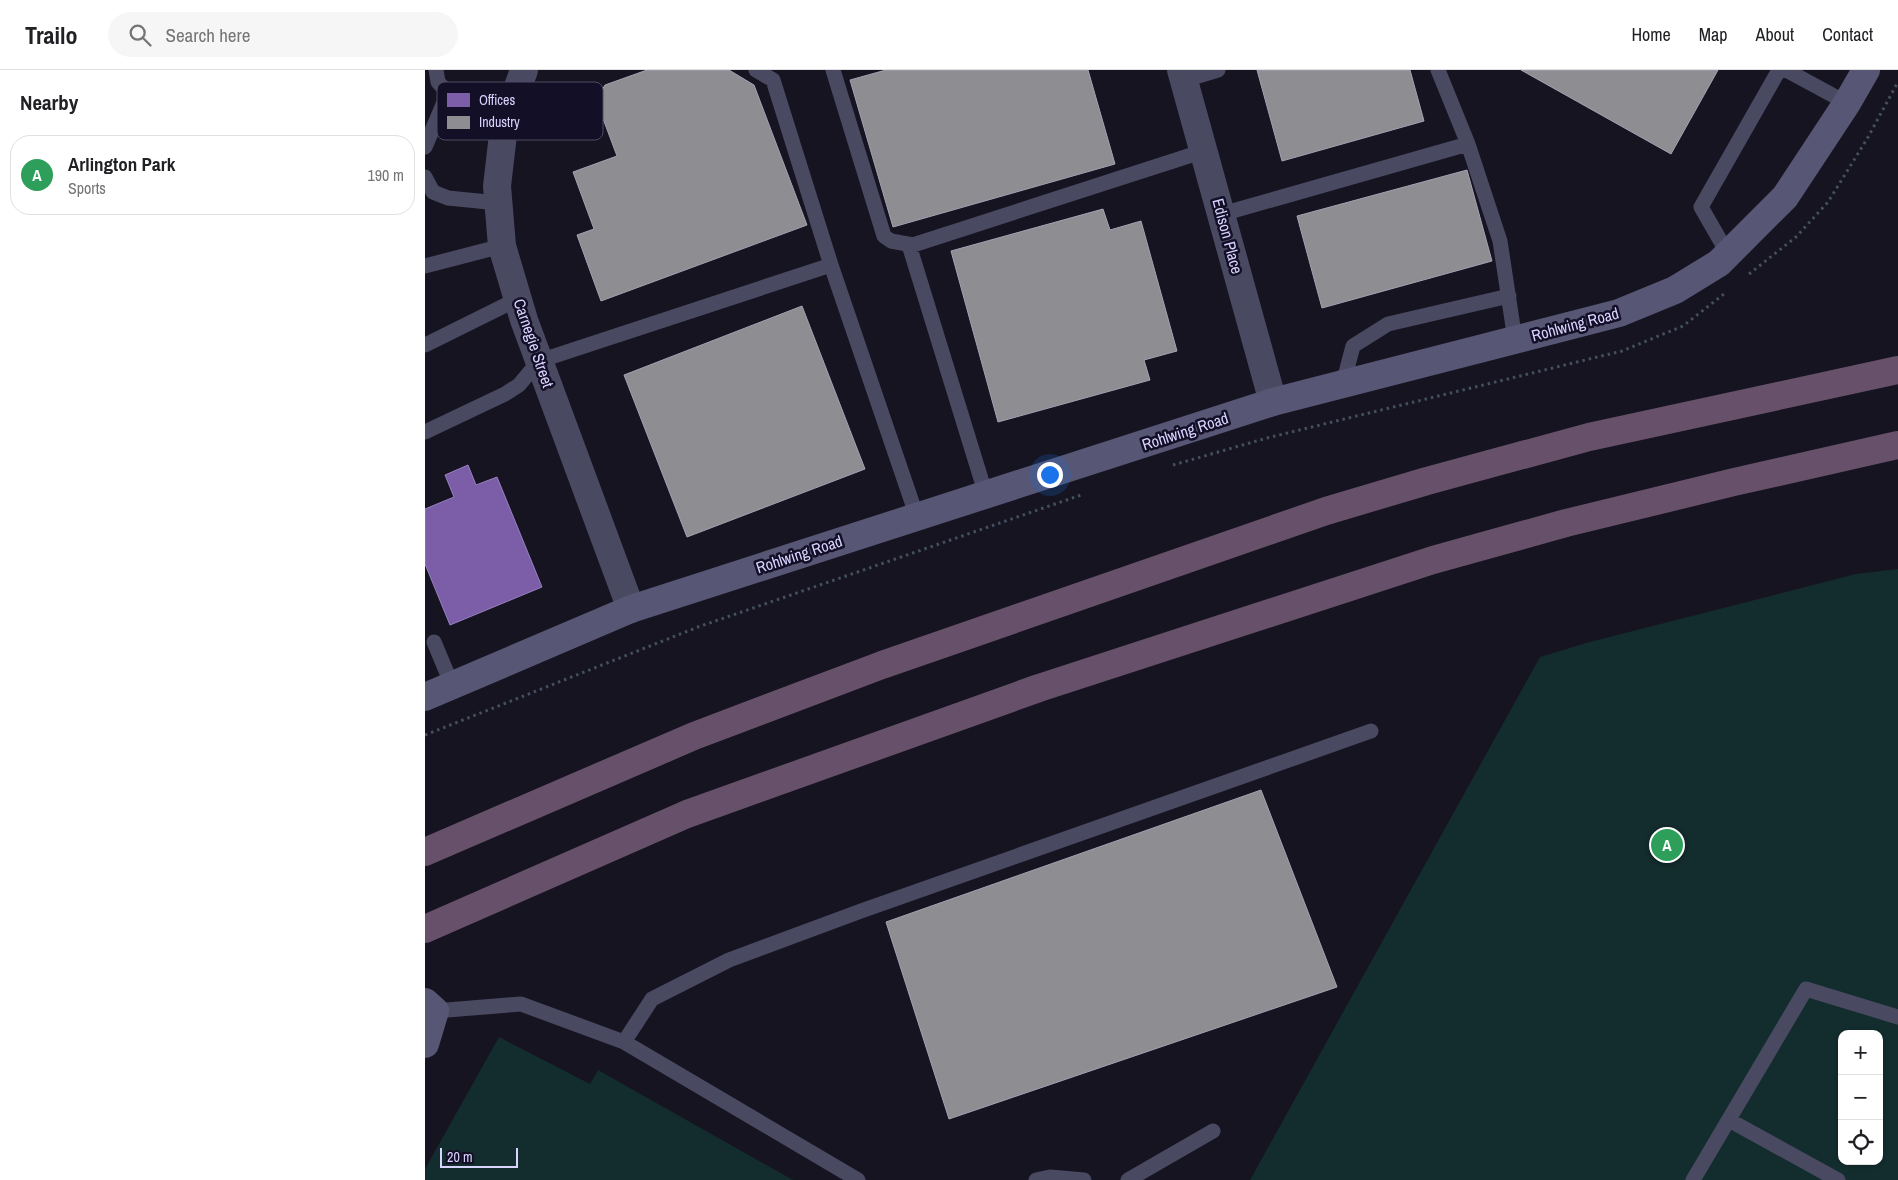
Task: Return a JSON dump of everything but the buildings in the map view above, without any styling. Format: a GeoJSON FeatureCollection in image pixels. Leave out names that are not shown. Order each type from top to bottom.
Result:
{"type":"FeatureCollection","features":[{"type":"Feature","properties":{"kind":"highway"},"geometry":{"type":"LineString","coordinates":[[425,852],[694,736],[873,668],[1326,511],[1427,481],[1589,437],[1898,370]]}},
{"type":"Feature","properties":{"kind":"highway"},"geometry":{"type":"LineString","coordinates":[[425,929],[687,814],[1039,688],[1415,566],[1566,523],[1898,445]]}},
{"type":"Feature","properties":{"kind":"main road","name":"Rohlwing Road"},"geometry":{"type":"LineString","coordinates":[[425,697],[631,608],[1273,402],[1619,313],[1675,290],[1719,263],[1785,197],[1847,103],[1866,70]]}},
{"type":"Feature","properties":{"kind":"main road"},"geometry":{"type":"LineString","coordinates":[[425,1044],[430,1007]]}},
{"type":"Feature","properties":{"kind":"street","name":"Carnegie Street"},"geometry":{"type":"LineString","coordinates":[[520,82],[524,70]]}},
{"type":"Feature","properties":{"kind":"street","name":"Edison Place"},"geometry":{"type":"LineString","coordinates":[[1183,75],[1273,402]]}},
{"type":"Feature","properties":{"kind":"street","name":"Carnegie Street"},"geometry":{"type":"LineString","coordinates":[[503,140],[497,186],[502,246],[539,361],[631,608]]}},
{"type":"Feature","properties":{"kind":"lane"},"geometry":{"type":"LineString","coordinates":[[756,70],[773,80],[831,265],[917,517]]}},
{"type":"Feature","properties":{"kind":"lane"},"geometry":{"type":"LineString","coordinates":[[833,70],[884,236],[891,241],[909,245],[1204,151]]}},
{"type":"Feature","properties":{"kind":"lane"},"geometry":{"type":"LineString","coordinates":[[1183,75],[1218,70]]}},
{"type":"Feature","properties":{"kind":"lane"},"geometry":{"type":"LineString","coordinates":[[1439,70],[1468,144],[1500,241],[1515,340]]}},
{"type":"Feature","properties":{"kind":"lane"},"geometry":{"type":"LineString","coordinates":[[1728,254],[1701,207],[1779,70]]}},
{"type":"Feature","properties":{"kind":"lane"},"geometry":{"type":"LineString","coordinates":[[1786,70],[1847,103]]}},
{"type":"Feature","properties":{"kind":"lane"},"geometry":{"type":"LineString","coordinates":[[425,147],[437,119]]}},
{"type":"Feature","properties":{"kind":"lane"},"geometry":{"type":"LineString","coordinates":[[1221,214],[1468,144]]}},
{"type":"Feature","properties":{"kind":"lane"},"geometry":{"type":"LineString","coordinates":[[425,177],[433,192],[448,198],[498,203]]}},
{"type":"Feature","properties":{"kind":"lane"},"geometry":{"type":"LineString","coordinates":[[909,245],[985,495]]}},
{"type":"Feature","properties":{"kind":"lane"},"geometry":{"type":"LineString","coordinates":[[425,266],[502,246]]}},
{"type":"Feature","properties":{"kind":"lane"},"geometry":{"type":"LineString","coordinates":[[425,432],[505,394],[519,385],[539,361],[831,265]]}},
{"type":"Feature","properties":{"kind":"lane"},"geometry":{"type":"LineString","coordinates":[[1343,384],[1353,346],[1388,324],[1509,296]]}},
{"type":"Feature","properties":{"kind":"lane"},"geometry":{"type":"LineString","coordinates":[[425,345],[518,299]]}},
{"type":"Feature","properties":{"kind":"lane"},"geometry":{"type":"LineString","coordinates":[[433,642],[452,685]]}},
{"type":"Feature","properties":{"kind":"lane"},"geometry":{"type":"LineString","coordinates":[[624,1042],[652,999],[729,960],[861,911],[1371,731]]}},
{"type":"Feature","properties":{"kind":"lane"},"geometry":{"type":"LineString","coordinates":[[1693,1180],[1806,989],[1898,1017]]}},
{"type":"Feature","properties":{"kind":"lane"},"geometry":{"type":"LineString","coordinates":[[430,1007],[521,1004],[624,1042],[858,1180]]}},
{"type":"Feature","properties":{"kind":"lane"},"geometry":{"type":"LineString","coordinates":[[1729,1120],[1838,1180]]}},
{"type":"Feature","properties":{"kind":"lane"},"geometry":{"type":"LineString","coordinates":[[1128,1180],[1213,1131]]}},
{"type":"Feature","properties":{"kind":"lane"},"geometry":{"type":"LineString","coordinates":[[1035,1180],[1050,1177],[1084,1180]]}},
{"type":"Feature","properties":{"kind":"green space"},"geometry":{"type":"Polygon","coordinates":[[[1898,569],[1898,1180],[1250,1180],[1540,657],[1586,643],[1856,574],[1898,569]]]}},
{"type":"Feature","properties":{"kind":"green space"},"geometry":{"type":"Polygon","coordinates":[[[499,1037],[590,1084],[598,1070],[793,1180],[425,1180],[425,1169],[499,1037]]]}},
{"type":"Feature","properties":{"kind":"place","name":"Arlington Park"},"geometry":{"type":"Point","coordinates":[1667,845]}}]}
